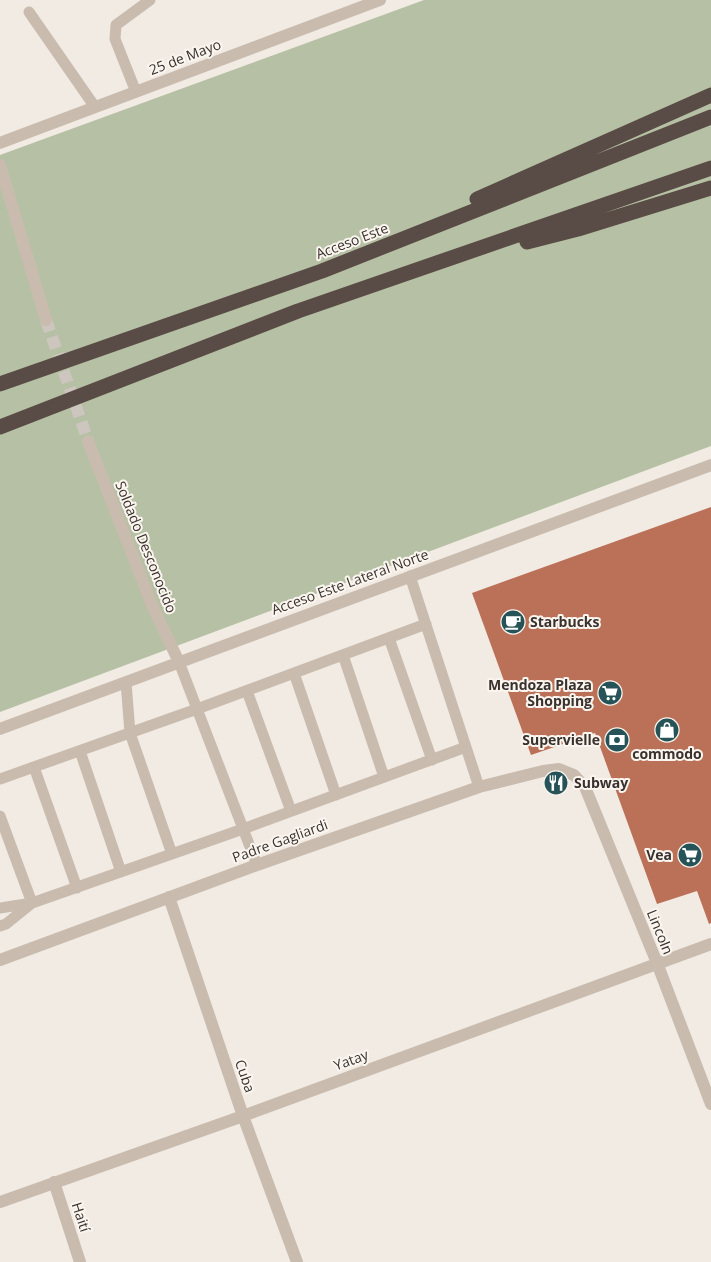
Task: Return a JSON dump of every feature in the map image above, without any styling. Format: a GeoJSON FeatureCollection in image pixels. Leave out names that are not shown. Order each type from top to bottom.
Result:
{"type":"FeatureCollection","features":[{"type":"Feature","properties":{"kind":"highway"},"geometry":{"type":"LineString","coordinates":[[322,271],[450,211],[711,94]]}},
{"type":"Feature","properties":{"kind":"highway","name":"Acceso Este"},"geometry":{"type":"LineString","coordinates":[[0,384],[322,271],[711,116]]}},
{"type":"Feature","properties":{"kind":"highway"},"geometry":{"type":"LineString","coordinates":[[1,427],[298,311],[711,168]]}},
{"type":"Feature","properties":{"kind":"highway"},"geometry":{"type":"LineString","coordinates":[[440,263],[578,229],[711,188]]}},
{"type":"Feature","properties":{"kind":"street","name":"25 de Mayo"},"geometry":{"type":"LineString","coordinates":[[0,143],[380,0]]}},
{"type":"Feature","properties":{"kind":"street"},"geometry":{"type":"LineString","coordinates":[[0,166],[46,320]]}},
{"type":"Feature","properties":{"kind":"street","name":"Soldado Desconocido"},"geometry":{"type":"LineString","coordinates":[[88,441],[152,605],[179,662]]}},
{"type":"Feature","properties":{"kind":"street","name":"Acceso Este Lateral Norte"},"geometry":{"type":"LineString","coordinates":[[0,729],[711,465]]}},
{"type":"Feature","properties":{"kind":"street","name":"Padre Gagliardi"},"geometry":{"type":"LineString","coordinates":[[0,960],[257,865],[479,787],[559,768],[574,775]]}},
{"type":"Feature","properties":{"kind":"street","name":"Lincoln"},"geometry":{"type":"LineString","coordinates":[[574,775],[585,787],[657,963],[711,1104]]}},
{"type":"Feature","properties":{"kind":"street","name":"Cuba"},"geometry":{"type":"LineString","coordinates":[[169,897],[243,1116],[297,1262]]}},
{"type":"Feature","properties":{"kind":"street","name":"Yatay"},"geometry":{"type":"LineString","coordinates":[[0,1202],[243,1116],[711,944]]}},
{"type":"Feature","properties":{"kind":"street","name":"Haití"},"geometry":{"type":"LineString","coordinates":[[54,1182],[80,1262]]}},
{"type":"Feature","properties":{"kind":"lane"},"geometry":{"type":"LineString","coordinates":[[136,92],[115,39],[116,25],[150,0]]}},
{"type":"Feature","properties":{"kind":"lane"},"geometry":{"type":"LineString","coordinates":[[29,12],[95,107]]}},
{"type":"Feature","properties":{"kind":"lane"},"geometry":{"type":"LineString","coordinates":[[410,576],[479,787]]}},
{"type":"Feature","properties":{"kind":"lane"},"geometry":{"type":"LineString","coordinates":[[0,779],[247,691],[426,624]]}},
{"type":"Feature","properties":{"kind":"lane"},"geometry":{"type":"LineString","coordinates":[[389,638],[432,760]]}},
{"type":"Feature","properties":{"kind":"lane"},"geometry":{"type":"LineString","coordinates":[[343,655],[384,777]]}},
{"type":"Feature","properties":{"kind":"lane"},"geometry":{"type":"LineString","coordinates":[[179,662],[257,865]]}},
{"type":"Feature","properties":{"kind":"lane"},"geometry":{"type":"LineString","coordinates":[[294,673],[336,795]]}},
{"type":"Feature","properties":{"kind":"lane"},"geometry":{"type":"LineString","coordinates":[[126,682],[130,733],[172,854]]}},
{"type":"Feature","properties":{"kind":"lane"},"geometry":{"type":"LineString","coordinates":[[247,691],[290,811]]}},
{"type":"Feature","properties":{"kind":"lane"},"geometry":{"type":"LineString","coordinates":[[0,908],[32,903],[77,888],[466,747]]}},
{"type":"Feature","properties":{"kind":"lane"},"geometry":{"type":"LineString","coordinates":[[80,751],[121,872]]}},
{"type":"Feature","properties":{"kind":"lane"},"geometry":{"type":"LineString","coordinates":[[34,767],[77,888]]}},
{"type":"Feature","properties":{"kind":"lane"},"geometry":{"type":"LineString","coordinates":[[0,816],[32,903]]}},
{"type":"Feature","properties":{"kind":"lane"},"geometry":{"type":"LineString","coordinates":[[0,926],[6,924],[32,903]]}},
{"type":"Feature","properties":{"kind":"green space"},"geometry":{"type":"Polygon","coordinates":[[[424,0],[711,0],[711,446],[0,712],[0,155],[424,0]]]}},
{"type":"Feature","properties":{"kind":"building","name":"Mendoza Plaza Shopping"},"geometry":{"type":"Polygon","coordinates":[[[711,507],[711,923],[709,924],[697,891],[657,904],[595,733],[531,755],[472,593],[711,507]]]}},
{"type":"Feature","properties":{"kind":"tunnel"},"geometry":{"type":"LineString","coordinates":[[46,320],[88,441]]}},
{"type":"Feature","properties":{"kind":"place","name":"Starbucks"},"geometry":{"type":"Point","coordinates":[513,622]}},
{"type":"Feature","properties":{"kind":"place","name":"Mendoza Plaza Shopping"},"geometry":{"type":"Point","coordinates":[610,693]}},
{"type":"Feature","properties":{"kind":"place","name":"commodo"},"geometry":{"type":"Point","coordinates":[667,730]}},
{"type":"Feature","properties":{"kind":"place","name":"Supervielle"},"geometry":{"type":"Point","coordinates":[617,740]}},
{"type":"Feature","properties":{"kind":"place","name":"Subway"},"geometry":{"type":"Point","coordinates":[556,783]}},
{"type":"Feature","properties":{"kind":"place","name":"Vea"},"geometry":{"type":"Point","coordinates":[690,855]}}]}
